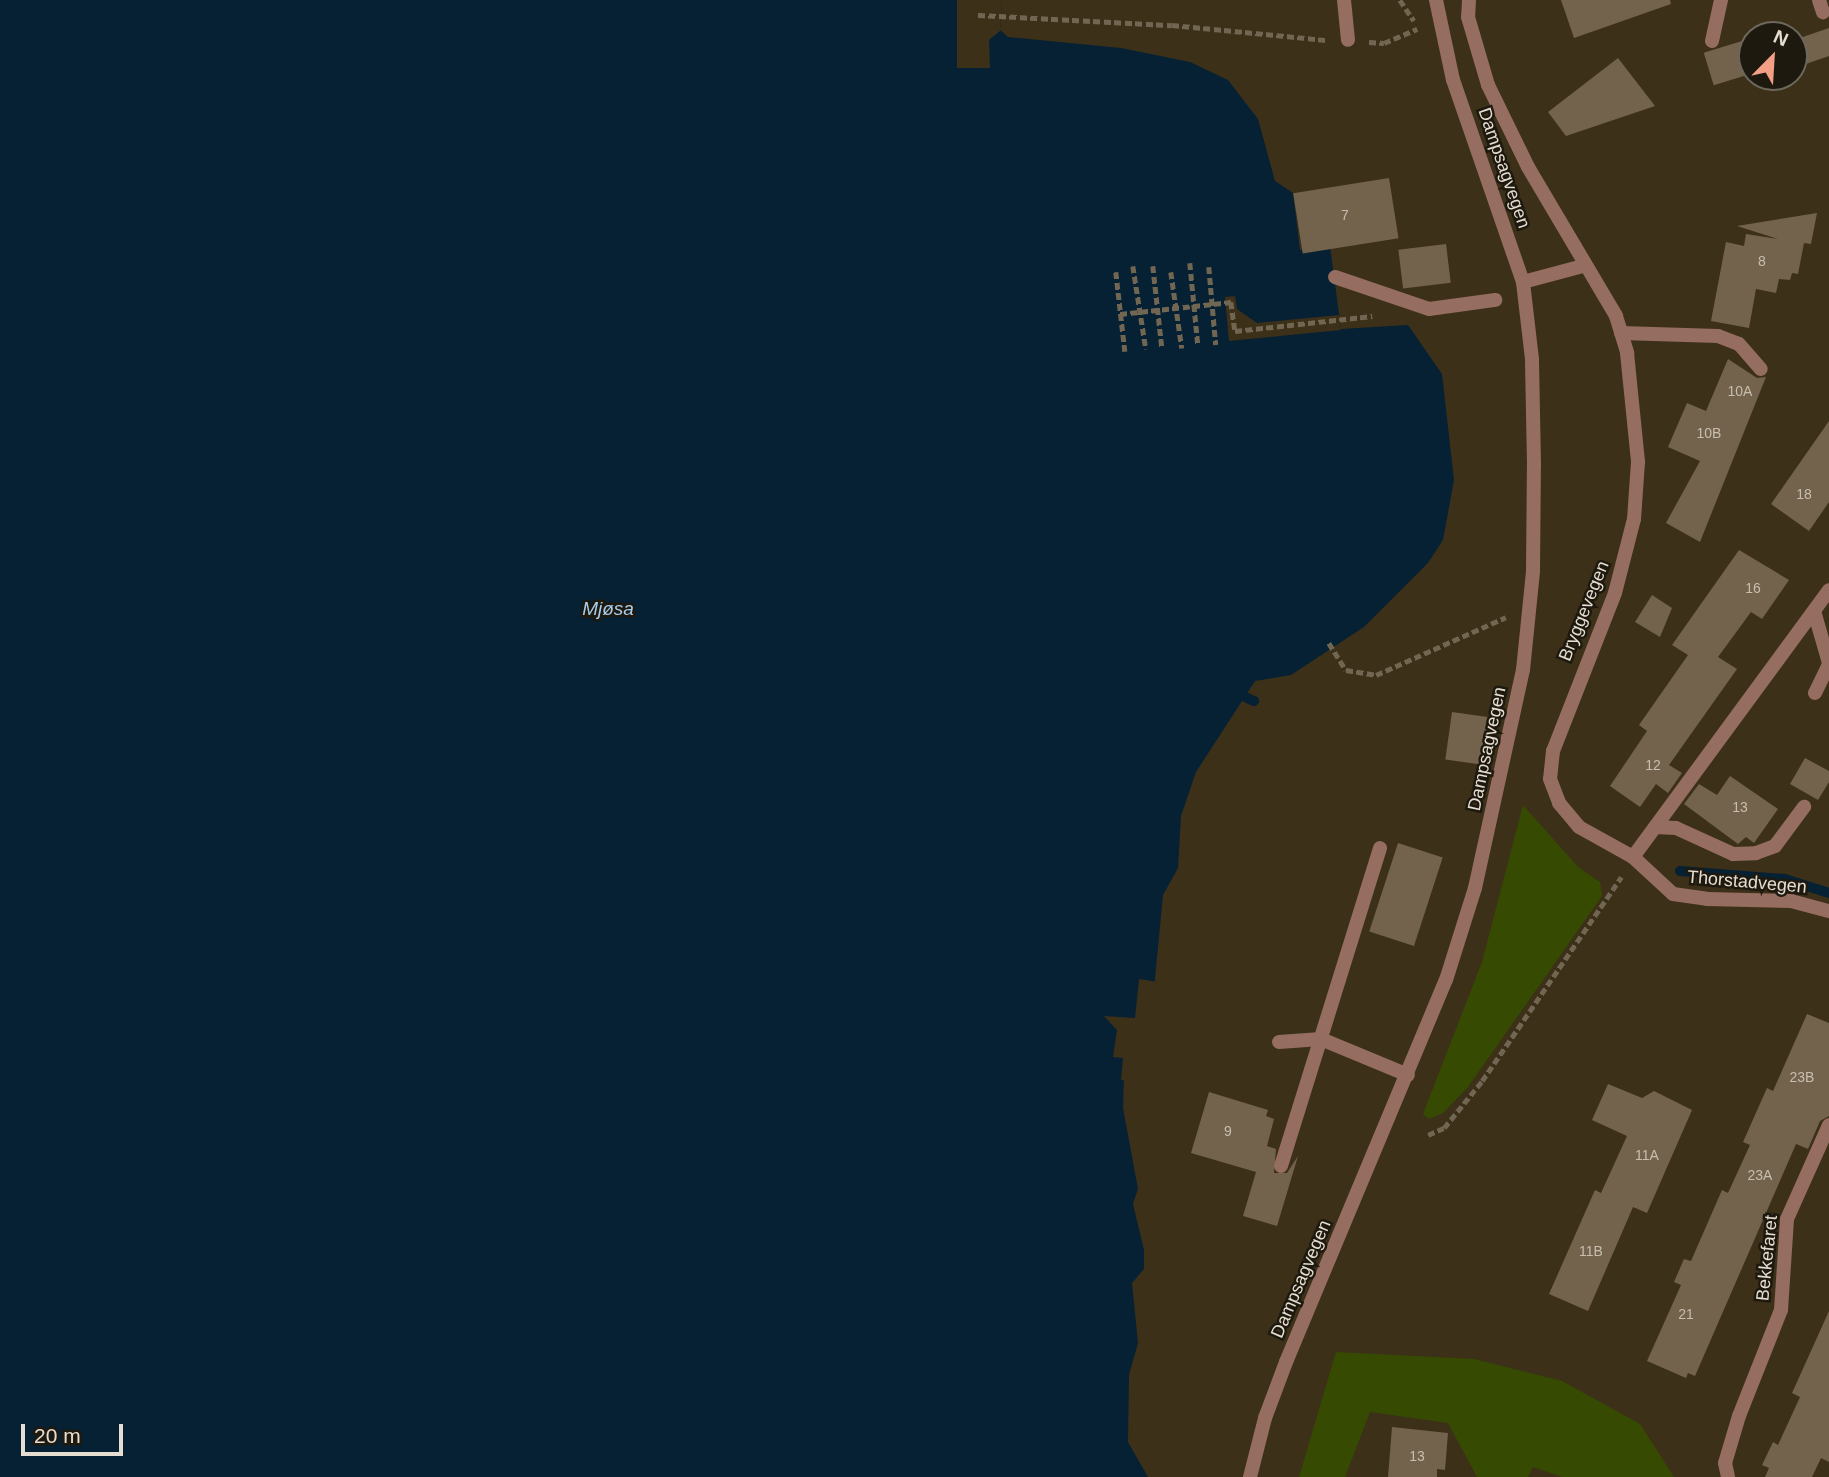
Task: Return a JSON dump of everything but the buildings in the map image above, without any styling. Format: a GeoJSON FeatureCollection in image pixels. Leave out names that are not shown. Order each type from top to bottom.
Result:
{"type":"FeatureCollection","features":[{"type":"Feature","properties":{"kind":"street"},"geometry":{"type":"LineString","coordinates":[[1344,0],[1348,40]]}},
{"type":"Feature","properties":{"kind":"street","name":"Dampsagvegen"},"geometry":{"type":"LineString","coordinates":[[1250,1477],[1265,1418],[1286,1362],[1446,980],[1475,888],[1523,670],[1533,571],[1534,465],[1532,359],[1523,282],[1453,80],[1436,0]]}},
{"type":"Feature","properties":{"kind":"street","name":"Bryggevegen"},"geometry":{"type":"LineString","coordinates":[[1469,0],[1468,17],[1488,85],[1583,266],[1601,288],[1621,333],[1632,394],[1639,493],[1629,547],[1615,593],[1565,712],[1550,779],[1559,803],[1580,827],[1633,858]]}},
{"type":"Feature","properties":{"kind":"street"},"geometry":{"type":"LineString","coordinates":[[1712,41],[1721,0]]}},
{"type":"Feature","properties":{"kind":"street"},"geometry":{"type":"LineString","coordinates":[[1523,282],[1583,266]]}},
{"type":"Feature","properties":{"kind":"street"},"geometry":{"type":"LineString","coordinates":[[1335,277],[1429,309],[1495,300]]}},
{"type":"Feature","properties":{"kind":"street"},"geometry":{"type":"LineString","coordinates":[[1621,333],[1718,336],[1739,344],[1761,369]]}},
{"type":"Feature","properties":{"kind":"street"},"geometry":{"type":"LineString","coordinates":[[1633,858],[1829,590]]}},
{"type":"Feature","properties":{"kind":"street"},"geometry":{"type":"LineString","coordinates":[[1814,611],[1829,663],[1815,693]]}},
{"type":"Feature","properties":{"kind":"street"},"geometry":{"type":"LineString","coordinates":[[1655,827],[1676,828],[1733,854],[1756,853],[1774,846],[1804,807]]}},
{"type":"Feature","properties":{"kind":"street"},"geometry":{"type":"LineString","coordinates":[[1281,1166],[1380,848]]}},
{"type":"Feature","properties":{"kind":"street","name":"Thorstadvegen"},"geometry":{"type":"LineString","coordinates":[[1633,858],[1673,894],[1707,900],[1791,901],[1829,911]]}},
{"type":"Feature","properties":{"kind":"street"},"geometry":{"type":"LineString","coordinates":[[1279,1042],[1321,1039],[1408,1076]]}},
{"type":"Feature","properties":{"kind":"street","name":"Bekkefaret"},"geometry":{"type":"LineString","coordinates":[[1728,1477],[1725,1463],[1740,1416],[1782,1310],[1787,1219],[1829,1125]]}},
{"type":"Feature","properties":{"kind":"path"},"geometry":{"type":"LineString","coordinates":[[978,15],[1384,43],[1417,29],[1400,0]]}},
{"type":"Feature","properties":{"kind":"path"},"geometry":{"type":"LineString","coordinates":[[1190,263],[1198,344]]}},
{"type":"Feature","properties":{"kind":"path"},"geometry":{"type":"LineString","coordinates":[[1153,265],[1162,347]]}},
{"type":"Feature","properties":{"kind":"path"},"geometry":{"type":"LineString","coordinates":[[1133,266],[1137,312],[1146,349]]}},
{"type":"Feature","properties":{"kind":"path"},"geometry":{"type":"LineString","coordinates":[[1209,267],[1210,304],[1216,345]]}},
{"type":"Feature","properties":{"kind":"path"},"geometry":{"type":"LineString","coordinates":[[1116,272],[1125,351]]}},
{"type":"Feature","properties":{"kind":"path"},"geometry":{"type":"LineString","coordinates":[[1171,272],[1174,308],[1182,348]]}},
{"type":"Feature","properties":{"kind":"path"},"geometry":{"type":"LineString","coordinates":[[1120,314],[1231,302],[1235,331],[1378,316]]}},
{"type":"Feature","properties":{"kind":"path"},"geometry":{"type":"LineString","coordinates":[[1329,643],[1346,670],[1376,675],[1512,614]]}},
{"type":"Feature","properties":{"kind":"path"},"geometry":{"type":"LineString","coordinates":[[1428,1135],[1444,1128],[1482,1081],[1633,858]]}},
{"type":"Feature","properties":{"kind":"green space"},"geometry":{"type":"Polygon","coordinates":[[[1523,805],[1578,867],[1600,882],[1602,896],[1468,1087],[1443,1113],[1429,1119],[1423,1114],[1482,962],[1523,805]]]}},
{"type":"Feature","properties":{"kind":"green space"},"geometry":{"type":"Polygon","coordinates":[[[1336,1352],[1474,1359],[1562,1381],[1640,1424],[1674,1477],[1562,1477],[1533,1467],[1528,1477],[1477,1477],[1448,1423],[1370,1412],[1345,1477],[1299,1477],[1336,1352]]]}},
{"type":"Feature","properties":{"kind":"water","name":"Mjøsa"},"geometry":{"type":"Polygon","coordinates":[[[0,0],[1002,0],[1000,30],[1008,37],[1121,48],[1190,62],[1228,80],[1258,119],[1275,181],[1293,193],[1300,250],[1330,246],[1341,329],[1408,325],[1442,374],[1454,480],[1443,540],[1428,563],[1364,627],[1291,675],[1255,681],[1196,772],[1181,816],[1178,868],[1163,895],[1154,989],[1124,1076],[1123,1108],[1138,1189],[1133,1204],[1144,1250],[1144,1269],[1132,1283],[1138,1343],[1129,1375],[1128,1442],[1148,1477],[0,1477],[0,0]]]}},
{"type":"Feature","properties":{"kind":"pier"},"geometry":{"type":"Polygon","coordinates":[[[957,0],[1002,0],[1000,31],[989,40],[990,68],[957,68],[957,0]]]}},
{"type":"Feature","properties":{"kind":"pier"},"geometry":{"type":"Polygon","coordinates":[[[1235,296],[1237,309],[1257,323],[1339,315],[1341,330],[1229,341],[1225,297],[1235,296]]]}},
{"type":"Feature","properties":{"kind":"pier"},"geometry":{"type":"Polygon","coordinates":[[[1139,979],[1158,982],[1148,1055],[1128,1081],[1121,1080],[1123,1058],[1113,1057],[1117,1030],[1104,1016],[1135,1018],[1139,979]]]}},
{"type":"Feature","properties":{"kind":"waterway"},"geometry":{"type":"LineString","coordinates":[[1245,697],[1254,701]]}},
{"type":"Feature","properties":{"kind":"waterway"},"geometry":{"type":"LineString","coordinates":[[1680,871],[1785,879],[1829,893]]}}]}
